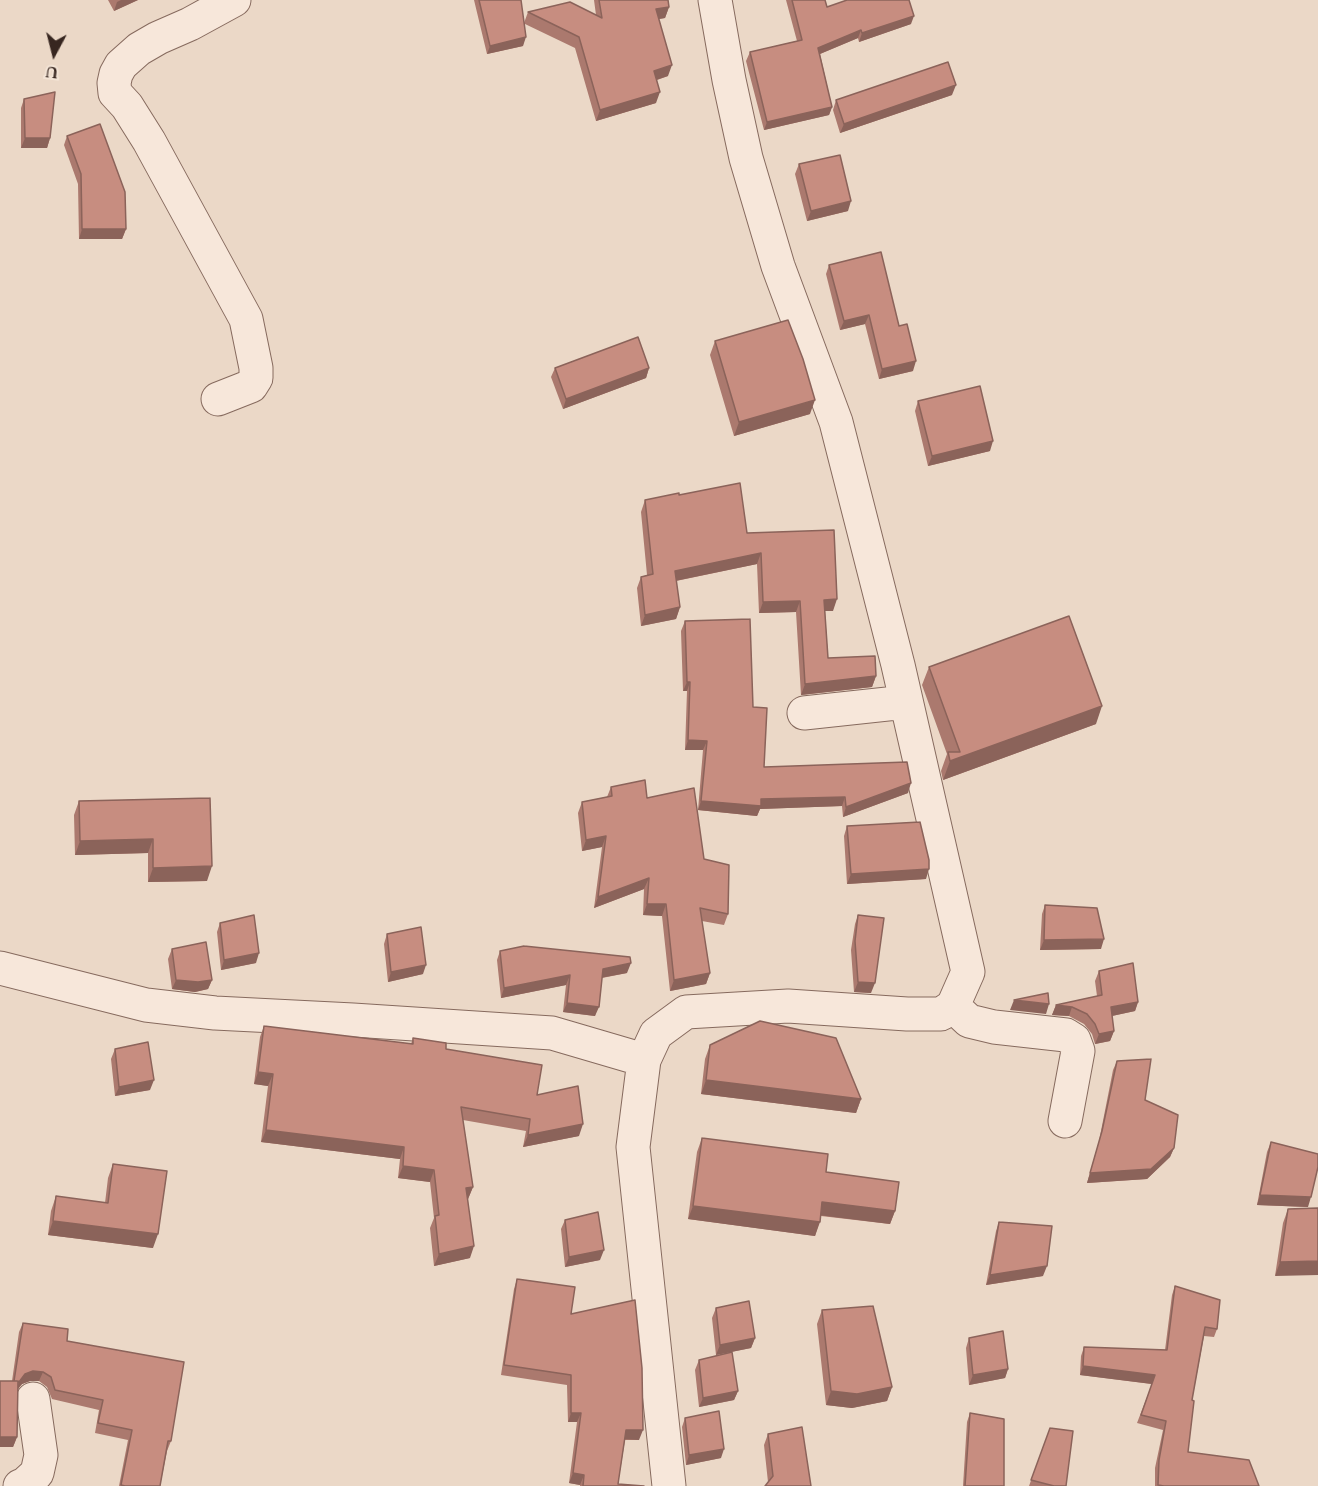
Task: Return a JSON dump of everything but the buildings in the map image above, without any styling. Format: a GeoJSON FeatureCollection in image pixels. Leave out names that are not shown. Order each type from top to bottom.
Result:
{"type":"FeatureCollection","features":[{"type":"Feature","properties":{"kind":"street"},"geometry":{"type":"LineString","coordinates":[[218,399],[251,386],[256,378],[246,319],[149,141],[127,106],[115,93],[114,83],[121,65],[139,49],[234,0]]}},
{"type":"Feature","properties":{"kind":"street"},"geometry":{"type":"LineString","coordinates":[[669,1486],[633,1147],[644,1060],[656,1034],[686,1012],[788,1006],[941,1014],[953,1006],[968,972],[906,702],[836,422],[778,266],[746,158],[715,0]]}},
{"type":"Feature","properties":{"kind":"street"},"geometry":{"type":"LineString","coordinates":[[804,713],[906,702]]}},
{"type":"Feature","properties":{"kind":"street"},"geometry":{"type":"LineString","coordinates":[[0,968],[146,1005],[215,1013],[552,1033],[644,1060]]}},
{"type":"Feature","properties":{"kind":"street"},"geometry":{"type":"LineString","coordinates":[[953,1006],[969,1021],[994,1027],[1066,1035],[1074,1040],[1078,1051],[1065,1121]]}},
{"type":"Feature","properties":{"kind":"street"},"geometry":{"type":"LineString","coordinates":[[20,1486],[37,1473],[41,1455],[33,1398]]}}]}
